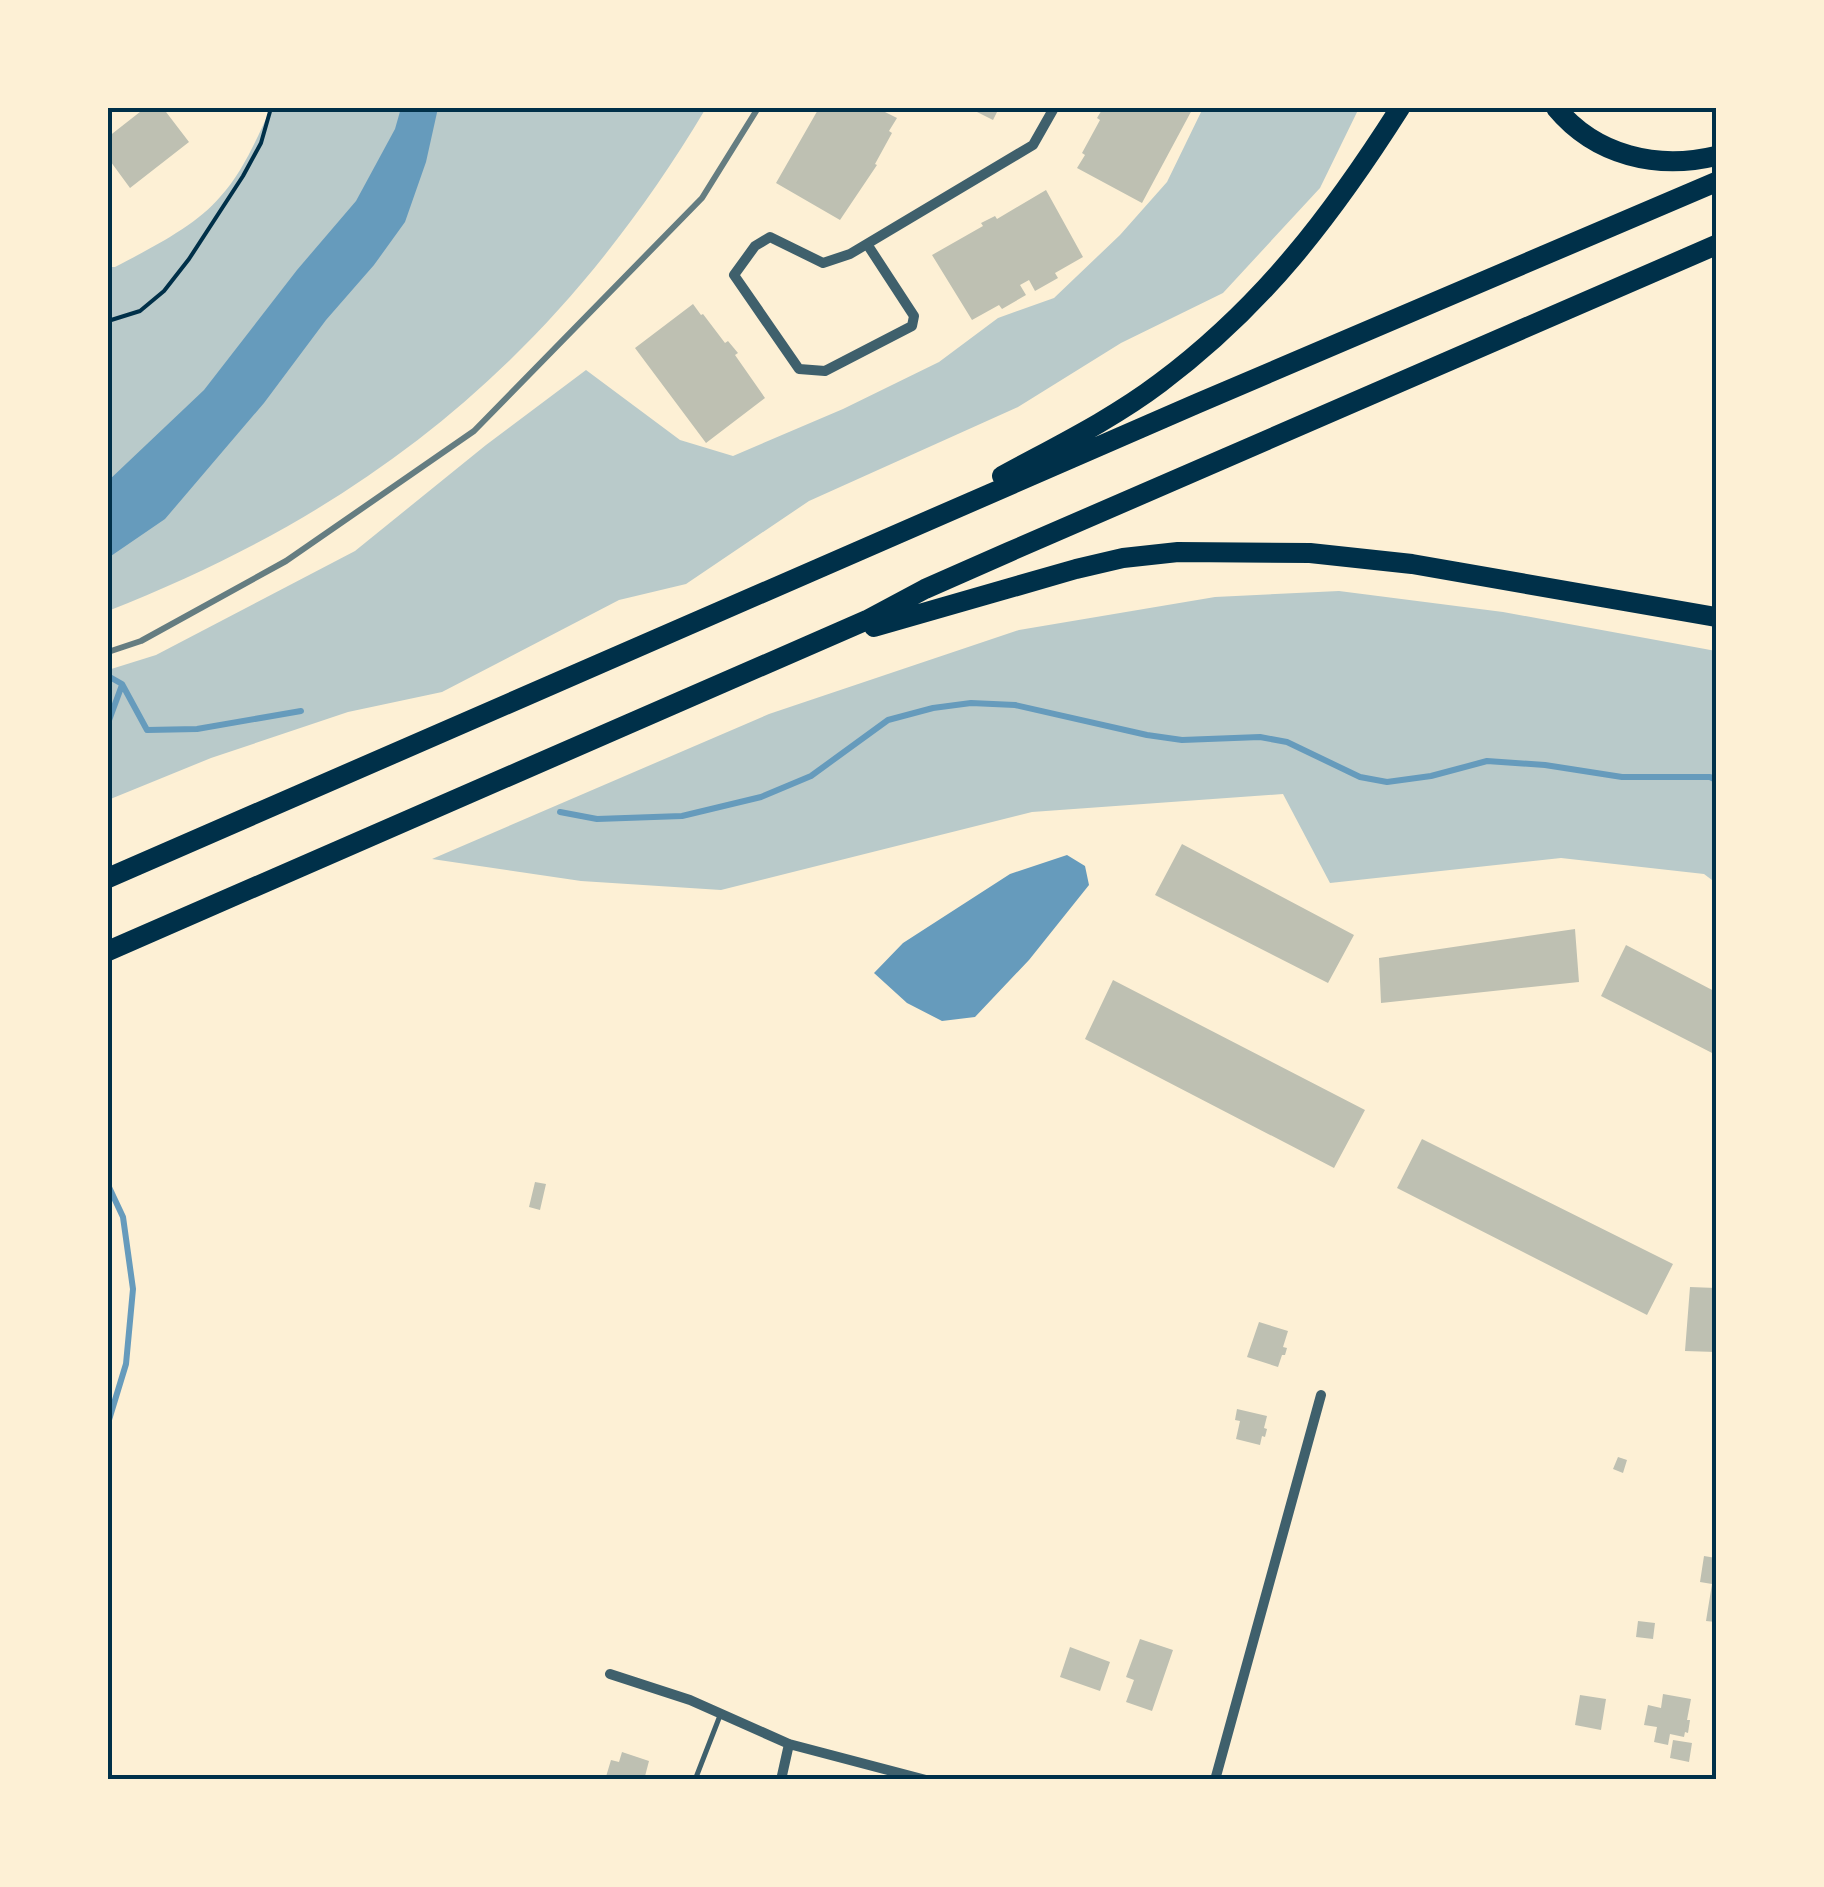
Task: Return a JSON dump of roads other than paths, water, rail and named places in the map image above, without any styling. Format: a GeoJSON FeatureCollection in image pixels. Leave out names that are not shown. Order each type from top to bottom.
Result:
{"type":"FeatureCollection","features":[{"type":"Feature","properties":{"kind":"highway"},"geometry":{"type":"LineString","coordinates":[[877,544],[1092,427],[1161,383],[1234,320],[1302,250],[1356,178],[1400,108]]}},
{"type":"Feature","properties":{"kind":"highway"},"geometry":{"type":"LineString","coordinates":[[1556,108],[1582,135],[1647,161],[1672,163],[1716,156]]}},
{"type":"Feature","properties":{"kind":"highway"},"geometry":{"type":"LineString","coordinates":[[108,878],[1716,182]]}},
{"type":"Feature","properties":{"kind":"highway"},"geometry":{"type":"LineString","coordinates":[[108,951],[868,620],[994,558],[1716,245]]}},
{"type":"Feature","properties":{"kind":"highway"},"geometry":{"type":"LineString","coordinates":[[796,650],[1076,568],[1178,552],[1310,552],[1412,564],[1716,617]]}},
{"type":"Feature","properties":{"kind":"street"},"geometry":{"type":"LineString","coordinates":[[867,244],[914,316],[912,326],[825,370],[799,370],[734,274],[754,246],[770,237],[822,263],[850,254],[1033,145],[1054,108]]}},
{"type":"Feature","properties":{"kind":"street"},"geometry":{"type":"LineString","coordinates":[[1215,1780],[1321,1395]]}},
{"type":"Feature","properties":{"kind":"street"},"geometry":{"type":"LineString","coordinates":[[610,1674],[690,1700],[789,1744],[926,1780]]}},
{"type":"Feature","properties":{"kind":"street"},"geometry":{"type":"LineString","coordinates":[[781,1780],[789,1744]]}},
{"type":"Feature","properties":{"kind":"lane"},"geometry":{"type":"LineString","coordinates":[[694,1780],[721,1713]]}},
{"type":"Feature","properties":{"kind":"water"},"geometry":{"type":"Polygon","coordinates":[[[401,108],[438,108],[426,162],[405,222],[264,403],[165,519],[108,558],[108,481],[204,390],[356,201],[395,129],[401,108]]]}},
{"type":"Feature","properties":{"kind":"water"},"geometry":{"type":"Polygon","coordinates":[[[1067,855],[1085,866],[1089,885],[1029,960],[975,1017],[942,1021],[907,1003],[874,973],[903,943],[1010,874],[1067,855]]]}},
{"type":"Feature","properties":{"kind":"waterway"},"geometry":{"type":"LineString","coordinates":[[108,676],[122,684],[147,730],[197,729],[301,711]]}},
{"type":"Feature","properties":{"kind":"waterway"},"geometry":{"type":"LineString","coordinates":[[108,723],[122,685]]}},
{"type":"Feature","properties":{"kind":"waterway"},"geometry":{"type":"LineString","coordinates":[[560,812],[597,819],[682,816],[761,797],[811,776],[888,720],[971,703],[1015,705],[1182,740],[1260,737],[1287,742],[1360,777],[1387,782],[1431,776],[1487,761],[1622,777],[1716,780]]}},
{"type":"Feature","properties":{"kind":"waterway"},"geometry":{"type":"LineString","coordinates":[[108,1185],[123,1217],[133,1289],[126,1364],[108,1423]]}},
{"type":"Feature","properties":{"kind":"railway"},"geometry":{"type":"LineString","coordinates":[[108,652],[141,641],[286,561],[474,431],[702,198],[758,108]]}}]}
